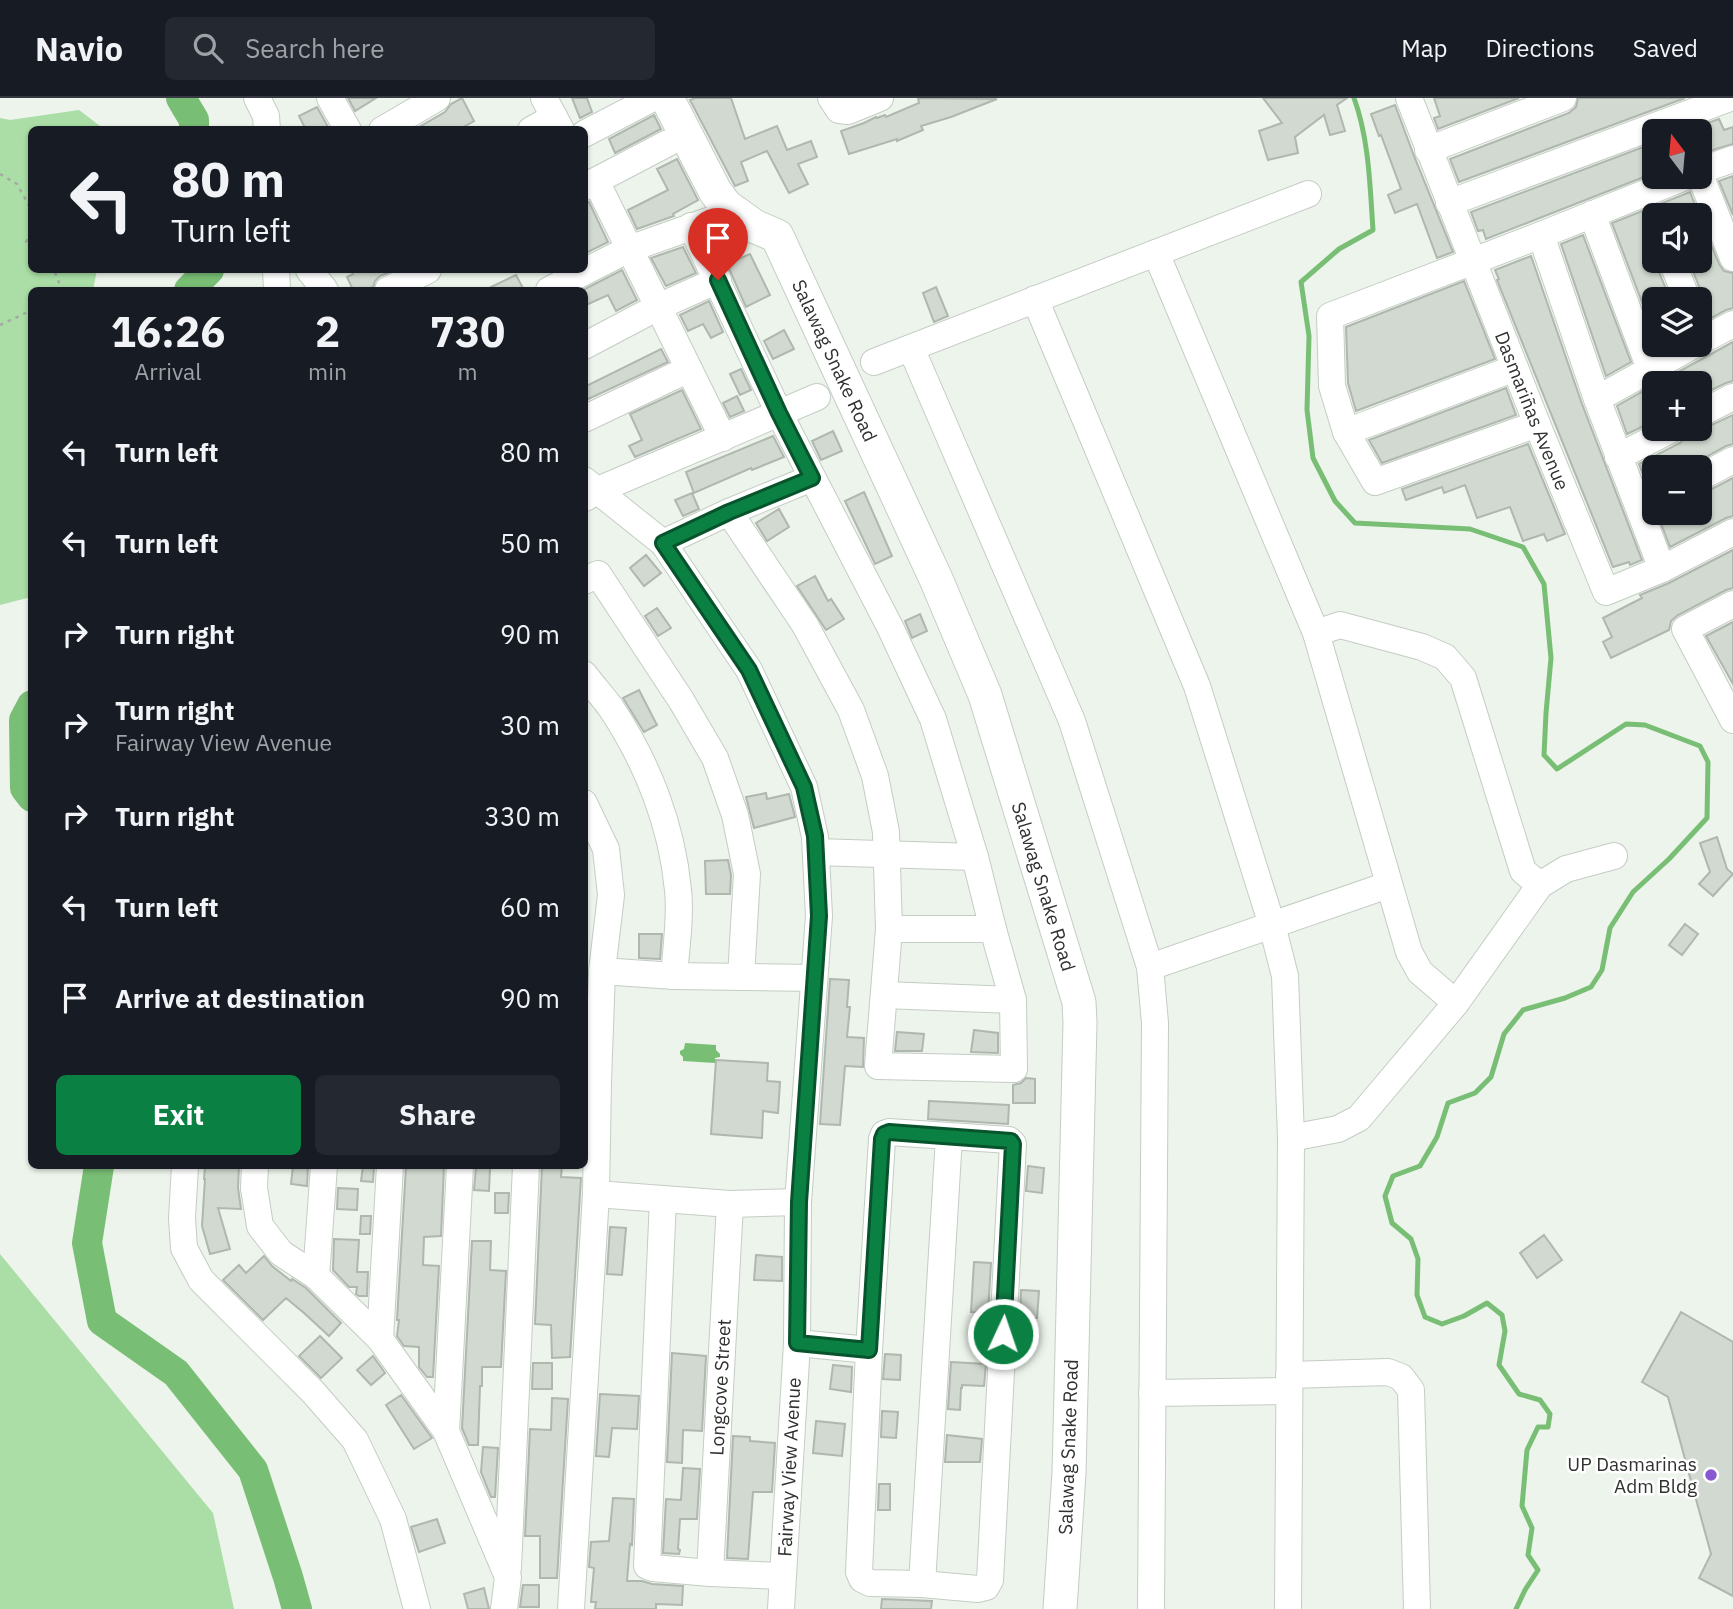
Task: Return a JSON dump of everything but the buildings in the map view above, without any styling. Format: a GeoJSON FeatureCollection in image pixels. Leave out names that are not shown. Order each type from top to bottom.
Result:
{"type":"FeatureCollection","features":[{"type":"Feature","properties":{"kind":"main road","name":"Salawag Snake Road"},"geometry":{"type":"LineString","coordinates":[[658,99],[726,206],[754,226],[950,655],[1079,1002],[1069,1473],[1060,1609]]}},
{"type":"Feature","properties":{"kind":"main road","name":"Salawag Snake Road"},"geometry":{"type":"LineString","coordinates":[[1024,852],[1063,1006],[1055,1475],[1043,1609]]}},
{"type":"Feature","properties":{"kind":"street"},"geometry":{"type":"LineString","coordinates":[[257,98],[266,126]]}},
{"type":"Feature","properties":{"kind":"street"},"geometry":{"type":"LineString","coordinates":[[330,98],[346,126]]}},
{"type":"Feature","properties":{"kind":"street"},"geometry":{"type":"LineString","coordinates":[[389,126],[438,98]]}},
{"type":"Feature","properties":{"kind":"street"},"geometry":{"type":"LineString","coordinates":[[831,98],[839,110],[848,111],[880,98]]}},
{"type":"Feature","properties":{"kind":"street","name":"Dasmariñas Avenue"},"geometry":{"type":"LineString","coordinates":[[1409,98],[1606,592],[1662,569],[1733,532]]}},
{"type":"Feature","properties":{"kind":"street"},"geometry":{"type":"LineString","coordinates":[[1428,150],[1563,98]]}},
{"type":"Feature","properties":{"kind":"street"},"geometry":{"type":"LineString","coordinates":[[1449,203],[1730,98]]}},
{"type":"Feature","properties":{"kind":"street"},"geometry":{"type":"LineString","coordinates":[[588,132],[658,99]]}},
{"type":"Feature","properties":{"kind":"street"},"geometry":{"type":"LineString","coordinates":[[537,126],[553,115]]}},
{"type":"Feature","properties":{"kind":"street"},"geometry":{"type":"LineString","coordinates":[[668,143],[590,184],[629,248],[723,438]]}},
{"type":"Feature","properties":{"kind":"street"},"geometry":{"type":"LineString","coordinates":[[1712,167],[1733,159]]}},
{"type":"Feature","properties":{"kind":"street"},"geometry":{"type":"LineString","coordinates":[[1651,203],[1669,189]]}},
{"type":"Feature","properties":{"kind":"street"},"geometry":{"type":"LineString","coordinates":[[1706,189],[1733,258]]}},
{"type":"Feature","properties":{"kind":"street"},"geometry":{"type":"LineString","coordinates":[[874,362],[1308,194]]}},
{"type":"Feature","properties":{"kind":"street"},"geometry":{"type":"LineString","coordinates":[[1537,424],[1375,482],[1346,432],[1332,386],[1330,316],[1592,214],[1642,205]]}},
{"type":"Feature","properties":{"kind":"street"},"geometry":{"type":"LineString","coordinates":[[1592,214],[1650,369]]}},
{"type":"Feature","properties":{"kind":"street"},"geometry":{"type":"LineString","coordinates":[[588,270],[629,248],[701,223],[718,280],[779,413],[890,627],[933,719],[975,857],[1013,1000],[1014,1069],[878,1066],[889,929],[886,832],[875,776],[851,710],[805,625],[729,512]]}},
{"type":"Feature","properties":{"kind":"street"},"geometry":{"type":"LineString","coordinates":[[1541,235],[1618,457],[1642,499]]}},
{"type":"Feature","properties":{"kind":"street"},"geometry":{"type":"LineString","coordinates":[[1156,253],[1315,633],[1409,952],[1420,972],[1456,1003]]}},
{"type":"Feature","properties":{"kind":"street"},"geometry":{"type":"LineString","coordinates":[[311,273],[323,287]]}},
{"type":"Feature","properties":{"kind":"street"},"geometry":{"type":"LineString","coordinates":[[394,287],[422,273]]}},
{"type":"Feature","properties":{"kind":"street"},"geometry":{"type":"LineString","coordinates":[[555,287],[581,273]]}},
{"type":"Feature","properties":{"kind":"street"},"geometry":{"type":"LineString","coordinates":[[588,344],[718,280]]}},
{"type":"Feature","properties":{"kind":"street"},"geometry":{"type":"LineString","coordinates":[[1035,299],[1197,686],[1272,925],[1285,976],[1291,1138],[1288,1609]]}},
{"type":"Feature","properties":{"kind":"street"},"geometry":{"type":"LineString","coordinates":[[1712,333],[1733,324]]}},
{"type":"Feature","properties":{"kind":"street"},"geometry":{"type":"LineString","coordinates":[[911,348],[1072,720],[1150,967],[1154,1023],[1151,1609]]}},
{"type":"Feature","properties":{"kind":"street"},"geometry":{"type":"LineString","coordinates":[[1597,399],[1670,357]]}},
{"type":"Feature","properties":{"kind":"street"},"geometry":{"type":"LineString","coordinates":[[1346,432],[1515,368]]}},
{"type":"Feature","properties":{"kind":"street"},"geometry":{"type":"LineString","coordinates":[[588,417],[689,369]]}},
{"type":"Feature","properties":{"kind":"street"},"geometry":{"type":"LineString","coordinates":[[589,490],[723,438],[817,397]]}},
{"type":"Feature","properties":{"kind":"street"},"geometry":{"type":"LineString","coordinates":[[1712,408],[1733,397]]}},
{"type":"Feature","properties":{"kind":"street"},"geometry":{"type":"LineString","coordinates":[[1618,457],[1649,441]]}},
{"type":"Feature","properties":{"kind":"street"},"geometry":{"type":"LineString","coordinates":[[1712,471],[1733,460]]}},
{"type":"Feature","properties":{"kind":"street"},"geometry":{"type":"LineString","coordinates":[[663,543],[812,478]]}},
{"type":"Feature","properties":{"kind":"street","name":"Fairway View Avenue"},"geometry":{"type":"LineString","coordinates":[[589,490],[663,543],[749,670],[804,787],[816,852],[819,916],[799,1202],[797,1343],[781,1609]]}},
{"type":"Feature","properties":{"kind":"street"},"geometry":{"type":"LineString","coordinates":[[1651,525],[1662,569]]}},
{"type":"Feature","properties":{"kind":"street"},"geometry":{"type":"LineString","coordinates":[[588,579],[598,574],[681,700],[715,758],[735,815],[747,874],[741,977]]}},
{"type":"Feature","properties":{"kind":"street"},"geometry":{"type":"LineString","coordinates":[[1733,604],[1685,629],[1724,679],[1733,720]]}},
{"type":"Feature","properties":{"kind":"street"},"geometry":{"type":"LineString","coordinates":[[1315,633],[1340,625],[1422,647],[1445,657],[1463,678],[1523,871],[1540,885]]}},
{"type":"Feature","properties":{"kind":"street"},"geometry":{"type":"LineString","coordinates":[[588,679],[611,708],[643,764],[662,811],[672,847],[679,892],[674,976]]}},
{"type":"Feature","properties":{"kind":"street"},"geometry":{"type":"LineString","coordinates":[[571,1609],[596,1194],[591,1081],[611,895],[606,849],[588,811]]}},
{"type":"Feature","properties":{"kind":"street"},"geometry":{"type":"LineString","coordinates":[[816,852],[975,857]]}},
{"type":"Feature","properties":{"kind":"street"},"geometry":{"type":"LineString","coordinates":[[1291,1138],[1338,1129],[1359,1118],[1456,1003],[1540,885],[1566,869],[1614,856]]}},
{"type":"Feature","properties":{"kind":"street"},"geometry":{"type":"LineString","coordinates":[[1150,967],[1388,885]]}},
{"type":"Feature","properties":{"kind":"street"},"geometry":{"type":"LineString","coordinates":[[889,929],[993,929]]}},
{"type":"Feature","properties":{"kind":"street"},"geometry":{"type":"LineString","coordinates":[[602,971],[674,976],[814,978]]}},
{"type":"Feature","properties":{"kind":"street"},"geometry":{"type":"LineString","coordinates":[[884,995],[1013,1000]]}},
{"type":"Feature","properties":{"kind":"street"},"geometry":{"type":"LineString","coordinates":[[889,1132],[949,1137],[1009,1140],[1013,1144],[990,1580],[986,1587],[978,1589],[922,1584],[870,1584],[862,1579],[859,1572],[882,1139],[884,1134],[889,1132]]}},
{"type":"Feature","properties":{"kind":"street"},"geometry":{"type":"LineString","coordinates":[[922,1584],[949,1137]]}},
{"type":"Feature","properties":{"kind":"street"},"geometry":{"type":"LineString","coordinates":[[185,1169],[181,1218],[184,1248],[201,1280],[313,1392],[355,1440],[393,1519],[417,1609]]}},
{"type":"Feature","properties":{"kind":"street"},"geometry":{"type":"LineString","coordinates":[[255,1169],[254,1188],[260,1226],[281,1253],[316,1276],[380,1339],[446,1432],[508,1577]]}},
{"type":"Feature","properties":{"kind":"street"},"geometry":{"type":"LineString","coordinates":[[316,1276],[324,1169]]}},
{"type":"Feature","properties":{"kind":"street"},"geometry":{"type":"LineString","coordinates":[[380,1339],[390,1169]]}},
{"type":"Feature","properties":{"kind":"street"},"geometry":{"type":"LineString","coordinates":[[446,1432],[460,1169]]}},
{"type":"Feature","properties":{"kind":"street"},"geometry":{"type":"LineString","coordinates":[[504,1609],[508,1577],[526,1169]]}},
{"type":"Feature","properties":{"kind":"street"},"geometry":{"type":"LineString","coordinates":[[596,1194],[730,1204],[799,1202]]}},
{"type":"Feature","properties":{"kind":"street"},"geometry":{"type":"LineString","coordinates":[[663,1199],[648,1566],[710,1573],[783,1576]]}},
{"type":"Feature","properties":{"kind":"street","name":"Longcove Street"},"geometry":{"type":"LineString","coordinates":[[710,1573],[730,1204]]}},
{"type":"Feature","properties":{"kind":"street"},"geometry":{"type":"LineString","coordinates":[[797,1343],[869,1350]]}},
{"type":"Feature","properties":{"kind":"street"},"geometry":{"type":"LineString","coordinates":[[1152,1393],[1388,1373],[1401,1377],[1411,1390],[1417,1609]]}},
{"type":"Feature","properties":{"kind":"path"},"geometry":{"type":"LineString","coordinates":[[0,174],[17,184],[28,204]]}},
{"type":"Feature","properties":{"kind":"path"},"geometry":{"type":"LineString","coordinates":[[0,325],[28,312]]}},
{"type":"Feature","properties":{"kind":"shaded area"},"geometry":{"type":"Polygon","coordinates":[[[79,110],[100,126],[28,126],[28,273],[96,273],[94,287],[28,287],[28,598],[0,605],[0,118],[10,120],[79,110]]]}},
{"type":"Feature","properties":{"kind":"shaded area"},"geometry":{"type":"Polygon","coordinates":[[[685,1043],[716,1045],[720,1057],[715,1058],[715,1063],[683,1061],[680,1051],[684,1049],[685,1043]]]}},
{"type":"Feature","properties":{"kind":"shaded area"},"geometry":{"type":"Polygon","coordinates":[[[0,1254],[213,1513],[234,1609],[0,1609],[0,1254]]]}},
{"type":"Feature","properties":{"kind":"waterway"},"geometry":{"type":"LineString","coordinates":[[181,98],[194,120],[194,126]]}},
{"type":"Feature","properties":{"kind":"waterway"},"geometry":{"type":"LineString","coordinates":[[1354,98],[1366,146],[1373,230],[1339,249],[1301,282],[1309,336],[1307,410],[1313,458],[1335,501],[1355,523],[1470,529],[1523,547],[1544,584],[1551,658],[1544,755],[1557,769],[1626,724],[1645,725],[1700,746],[1708,762],[1707,818],[1669,859],[1633,892],[1610,928],[1602,970],[1591,987],[1523,1010],[1504,1034],[1491,1077],[1475,1093],[1448,1103],[1437,1137],[1420,1166],[1393,1176],[1385,1196],[1392,1223],[1411,1239],[1418,1259],[1417,1295],[1425,1317],[1442,1324],[1487,1303],[1502,1315],[1505,1331],[1499,1365],[1519,1394],[1540,1400],[1550,1414],[1548,1427],[1538,1427],[1527,1450],[1522,1506],[1532,1528],[1528,1555],[1538,1570],[1516,1609]]}},
{"type":"Feature","properties":{"kind":"waterway"},"geometry":{"type":"LineString","coordinates":[[192,287],[206,273]]}},
{"type":"Feature","properties":{"kind":"waterway"},"geometry":{"type":"LineString","coordinates":[[28,712],[24,720],[25,788],[28,792]]}},
{"type":"Feature","properties":{"kind":"waterway"},"geometry":{"type":"LineString","coordinates":[[99,1169],[87,1243],[102,1321],[176,1373],[253,1470],[297,1609]]}},
{"type":"Feature","properties":{"kind":"place","name":"UP Dasmarinas Adm Bldg"},"geometry":{"type":"Point","coordinates":[1711,1475]}},
{"type":"Feature","properties":{"kind":"route"},"geometry":{"type":"LineString","coordinates":[[718,280],[812,478],[663,543],[749,670],[804,787],[815,836],[819,916],[799,1202],[797,1343],[869,1350],[882,1139],[884,1134],[889,1132],[1009,1140],[1013,1144],[1003,1334]]}}]}
